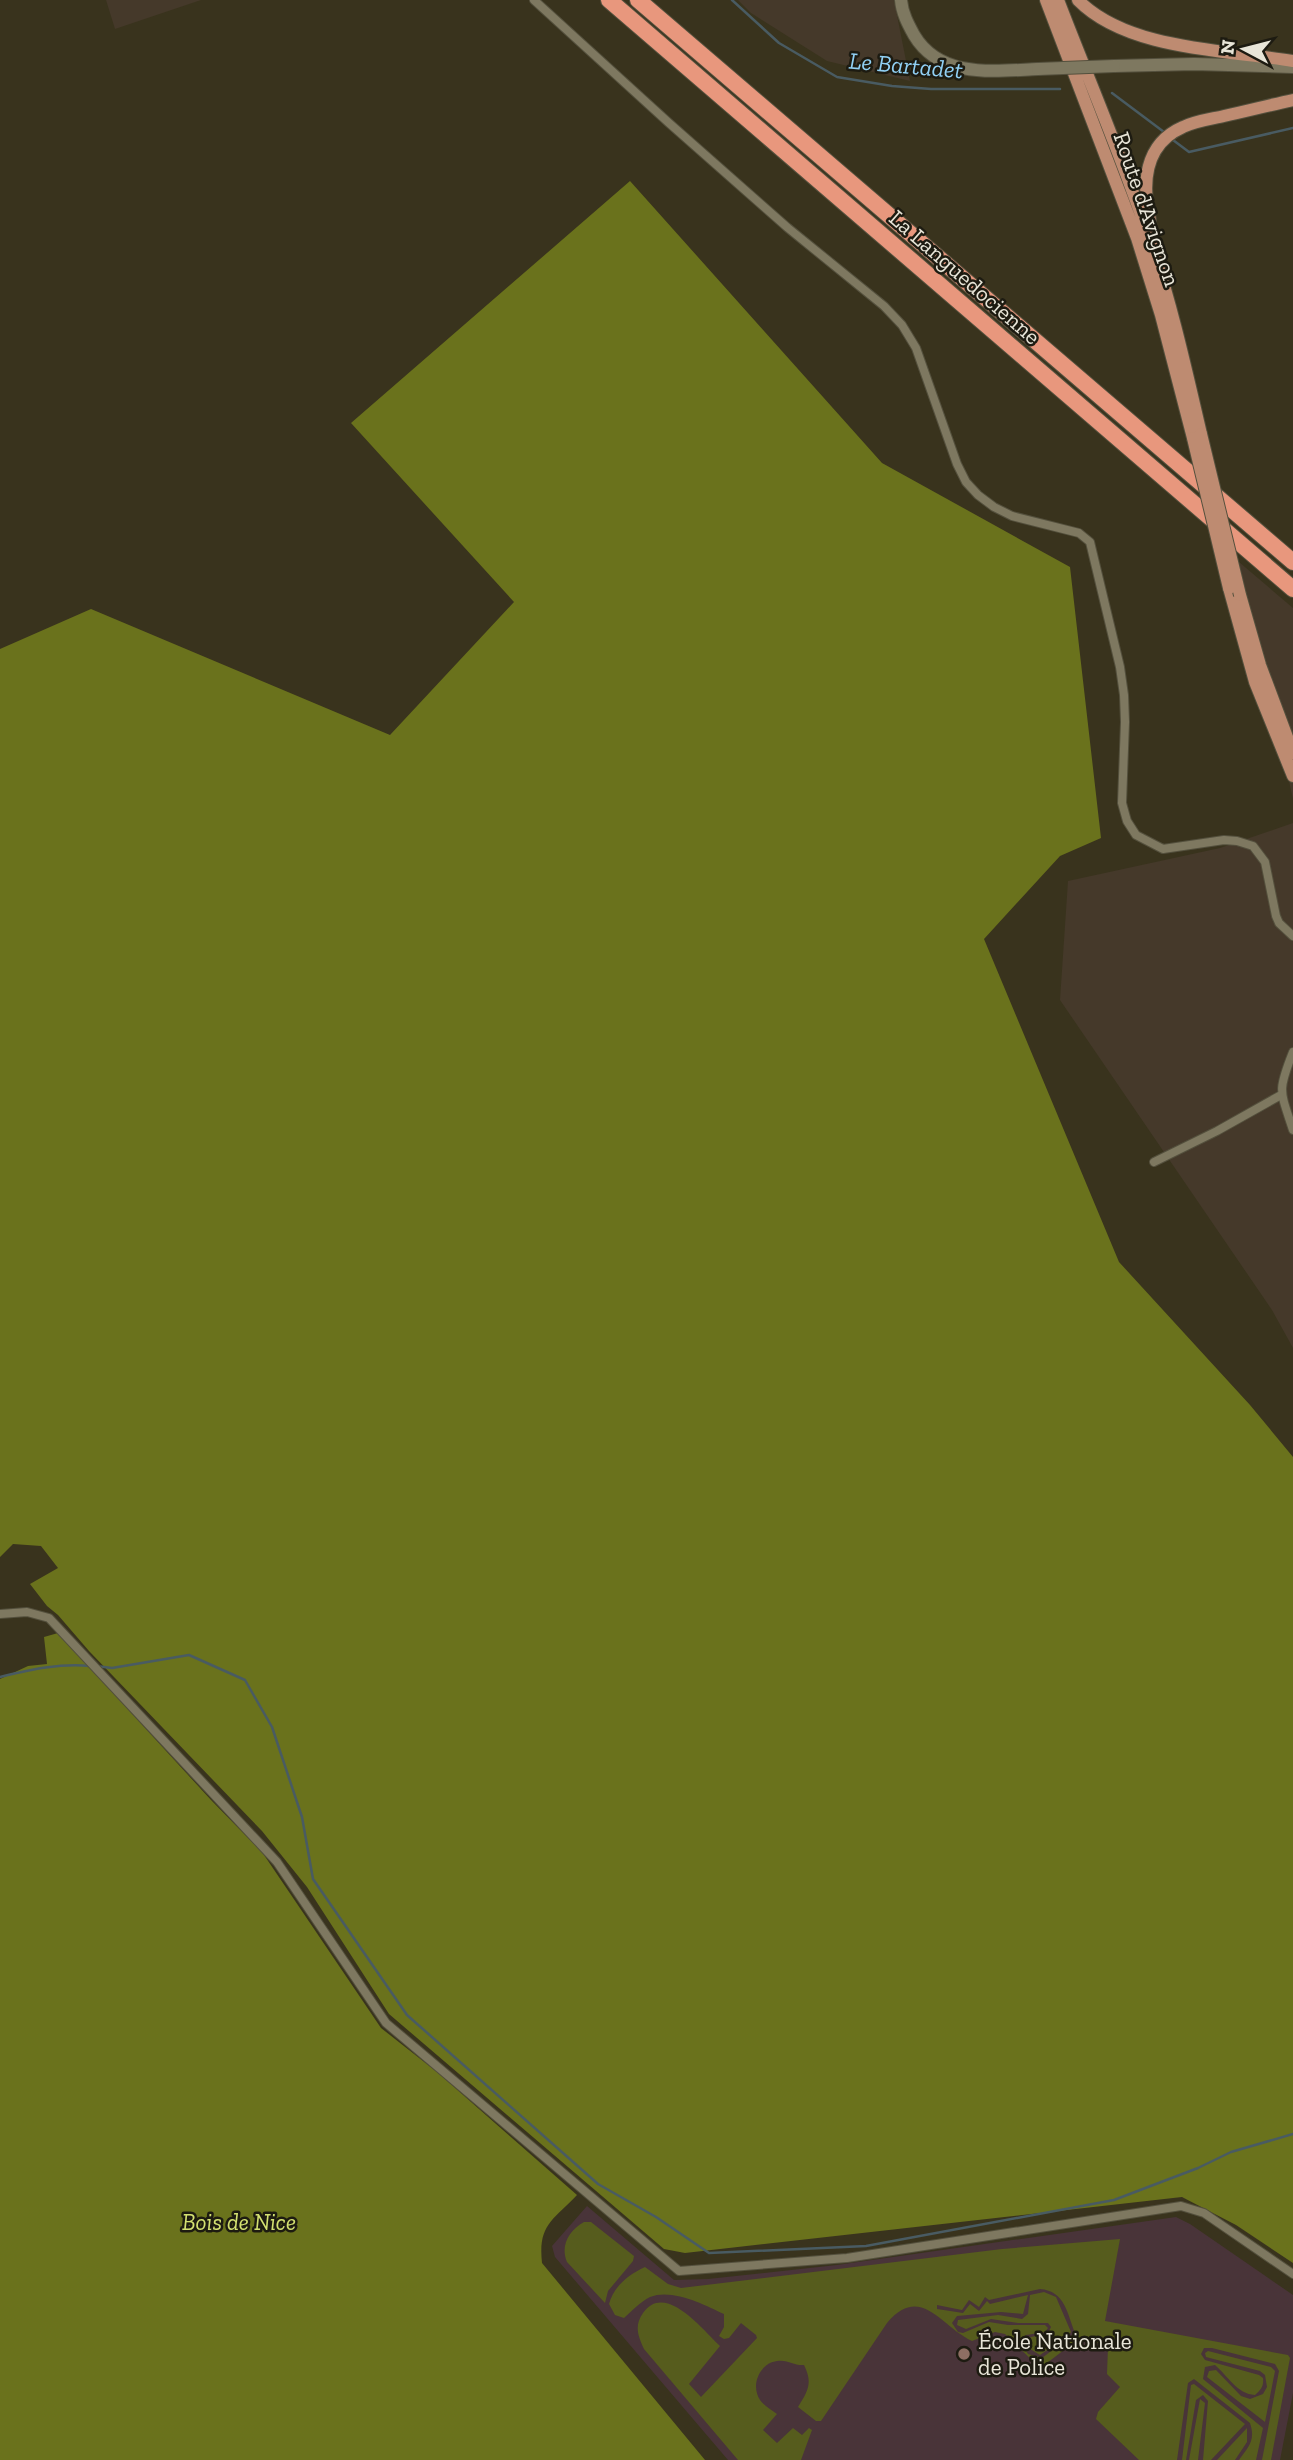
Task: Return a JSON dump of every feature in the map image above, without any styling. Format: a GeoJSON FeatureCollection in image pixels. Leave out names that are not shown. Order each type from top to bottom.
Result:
{"type":"FeatureCollection","features":[{"type":"Feature","properties":{"kind":"highway","name":"La Languedocienne"},"geometry":{"type":"LineString","coordinates":[[608,0],[1293,589]]}},
{"type":"Feature","properties":{"kind":"highway","name":"La Languedocienne"},"geometry":{"type":"LineString","coordinates":[[638,0],[1293,562]]}},
{"type":"Feature","properties":{"kind":"main road"},"geometry":{"type":"LineString","coordinates":[[901,0],[906,21],[925,50],[947,65],[974,70],[1194,64],[1293,67]]}},
{"type":"Feature","properties":{"kind":"main road"},"geometry":{"type":"LineString","coordinates":[[908,0],[911,30]]}},
{"type":"Feature","properties":{"kind":"main road","name":"Route d'Avignon"},"geometry":{"type":"LineString","coordinates":[[1046,0],[1138,238],[1197,436]]}},
{"type":"Feature","properties":{"kind":"main road","name":"Route d'Avignon"},"geometry":{"type":"LineString","coordinates":[[1058,0],[1131,187],[1168,299],[1197,436]]}},
{"type":"Feature","properties":{"kind":"main road"},"geometry":{"type":"LineString","coordinates":[[1078,0],[1098,18],[1137,35],[1293,61]]}},
{"type":"Feature","properties":{"kind":"main road"},"geometry":{"type":"LineString","coordinates":[[1168,299],[1145,189],[1146,170],[1153,154],[1165,138],[1187,125],[1293,100]]}},
{"type":"Feature","properties":{"kind":"main road"},"geometry":{"type":"LineString","coordinates":[[1197,436],[1255,682],[1293,776]]}},
{"type":"Feature","properties":{"kind":"main road"},"geometry":{"type":"LineString","coordinates":[[1234,592],[1293,753]]}},
{"type":"Feature","properties":{"kind":"street"},"geometry":{"type":"LineString","coordinates":[[534,0],[788,228],[884,306],[902,324],[916,348],[957,464],[966,482],[978,495],[1012,516],[1079,533],[1090,542],[1120,667],[1125,722],[1122,803],[1127,821],[1136,835],[1163,849],[1224,840],[1253,846],[1266,866],[1279,923],[1293,936]]}},
{"type":"Feature","properties":{"kind":"street"},"geometry":{"type":"LineString","coordinates":[[1293,1052],[1282,1079],[1281,1095],[1293,1130]]}},
{"type":"Feature","properties":{"kind":"street"},"geometry":{"type":"LineString","coordinates":[[1154,1162],[1281,1095]]}},
{"type":"Feature","properties":{"kind":"street"},"geometry":{"type":"LineString","coordinates":[[0,1614],[27,1612],[49,1618],[276,1862],[386,2023],[679,2271],[847,2258],[1181,2206],[1204,2213],[1293,2274]]}},
{"type":"Feature","properties":{"kind":"shaded area"},"geometry":{"type":"Polygon","coordinates":[[[106,0],[201,0],[115,29],[106,0]]]}},
{"type":"Feature","properties":{"kind":"shaded area"},"geometry":{"type":"Polygon","coordinates":[[[738,0],[894,0],[910,81],[827,61],[751,13],[738,0]]]}},
{"type":"Feature","properties":{"kind":"shaded area"},"geometry":{"type":"Polygon","coordinates":[[[1239,562],[1293,608],[1293,799],[1248,600],[1239,562]]]}},
{"type":"Feature","properties":{"kind":"shaded area"},"geometry":{"type":"Polygon","coordinates":[[[1293,823],[1293,1348],[1272,1310],[1060,1000],[1068,881],[1220,848],[1293,823]]]}},
{"type":"Feature","properties":{"kind":"shaded area","name":"École Nationale de Police"},"geometry":{"type":"Polygon","coordinates":[[[587,2206],[674,2280],[708,2279],[837,2265],[1176,2217],[1293,2295],[1293,2393],[1280,2460],[728,2460],[555,2257],[552,2246],[587,2206]]]}},
{"type":"Feature","properties":{"kind":"green space"},"geometry":{"type":"Polygon","coordinates":[[[630,181],[882,463],[1070,567],[1101,838],[1060,856],[984,939],[1119,1262],[1250,1405],[1293,1457],[1293,2263],[1236,2225],[1182,2197],[685,2253],[664,2249],[389,2014],[307,1887],[262,1831],[89,1651],[30,1584],[58,1568],[41,1546],[13,1544],[0,1557],[0,649],[91,609],[390,735],[514,602],[351,423],[630,181]]]}},
{"type":"Feature","properties":{"kind":"green space","name":"Bois de Nice"},"geometry":{"type":"Polygon","coordinates":[[[58,1633],[262,1852],[381,2028],[437,2072],[577,2195],[549,2224],[542,2240],[542,2263],[705,2460],[0,2460],[0,1679],[28,1666],[47,1664],[44,1637],[58,1633]]]}},
{"type":"Feature","properties":{"kind":"green space"},"geometry":{"type":"Polygon","coordinates":[[[584,2222],[591,2222],[634,2256],[633,2261],[608,2291],[605,2303],[567,2262],[565,2256],[567,2239],[574,2229],[584,2222]]]}},
{"type":"Feature","properties":{"kind":"green space"},"geometry":{"type":"Polygon","coordinates":[[[1120,2239],[1105,2321],[1288,2355],[1290,2358],[1271,2460],[1262,2460],[1279,2371],[1275,2364],[1212,2348],[1204,2348],[1201,2354],[1205,2360],[1263,2378],[1262,2388],[1255,2395],[1238,2388],[1215,2365],[1205,2367],[1203,2379],[1263,2428],[1256,2460],[1239,2460],[1252,2439],[1250,2423],[1194,2379],[1188,2383],[1177,2460],[1139,2460],[1096,2419],[1098,2412],[1120,2387],[1107,2374],[1108,2347],[1081,2337],[1043,2366],[1038,2366],[1005,2334],[995,2332],[972,2341],[961,2335],[931,2312],[921,2307],[910,2307],[899,2312],[887,2323],[821,2421],[816,2421],[798,2407],[808,2387],[804,2365],[781,2361],[766,2366],[758,2376],[757,2394],[764,2404],[777,2414],[763,2430],[777,2443],[793,2428],[802,2435],[809,2428],[812,2430],[801,2460],[738,2460],[644,2349],[638,2327],[643,2313],[652,2305],[662,2302],[673,2305],[694,2320],[720,2346],[689,2384],[701,2397],[757,2338],[756,2335],[741,2323],[729,2338],[724,2339],[719,2336],[724,2327],[724,2314],[678,2296],[650,2297],[624,2318],[615,2315],[609,2304],[622,2282],[645,2267],[668,2284],[681,2288],[1002,2249],[1120,2239]],[[1040,2289],[989,2300],[985,2297],[979,2307],[969,2300],[962,2310],[937,2305],[937,2309],[963,2313],[970,2304],[979,2311],[987,2301],[990,2304],[1028,2295],[1023,2314],[1001,2312],[957,2316],[952,2323],[958,2332],[963,2333],[989,2322],[1045,2325],[1048,2328],[1045,2332],[1026,2335],[1020,2340],[1028,2354],[1042,2358],[1075,2333],[1064,2304],[1048,2291],[1040,2289]]]}},
{"type":"Feature","properties":{"kind":"green space"},"geometry":{"type":"Polygon","coordinates":[[[1044,2292],[1056,2297],[1071,2332],[1040,2355],[1027,2347],[1025,2341],[1027,2338],[1048,2333],[1051,2327],[1048,2323],[1018,2323],[991,2319],[966,2329],[957,2325],[958,2320],[998,2315],[1022,2319],[1028,2314],[1030,2295],[1044,2292]]]}},
{"type":"Feature","properties":{"kind":"green space"},"geometry":{"type":"Polygon","coordinates":[[[1208,2351],[1271,2367],[1275,2371],[1265,2422],[1207,2377],[1209,2371],[1216,2370],[1241,2396],[1250,2399],[1263,2394],[1267,2387],[1265,2375],[1260,2371],[1206,2357],[1205,2353],[1208,2351]]]}},
{"type":"Feature","properties":{"kind":"green space"},"geometry":{"type":"Polygon","coordinates":[[[1194,2384],[1245,2424],[1211,2460],[1203,2460],[1208,2401],[1203,2395],[1196,2400],[1186,2460],[1182,2460],[1191,2385],[1194,2384]]]}},
{"type":"Feature","properties":{"kind":"green space"},"geometry":{"type":"Polygon","coordinates":[[[1200,2399],[1205,2403],[1198,2460],[1189,2460],[1200,2399]]]}},
{"type":"Feature","properties":{"kind":"green space"},"geometry":{"type":"Polygon","coordinates":[[[1247,2428],[1247,2442],[1235,2460],[1217,2460],[1247,2428]]]}},
{"type":"Feature","properties":{"kind":"waterway","name":"Le Bartadet"},"geometry":{"type":"LineString","coordinates":[[732,0],[779,43],[837,77],[931,89],[1060,89]]}},
{"type":"Feature","properties":{"kind":"waterway","name":"Le Bartadet"},"geometry":{"type":"LineString","coordinates":[[1112,93],[1164,132]]}},
{"type":"Feature","properties":{"kind":"waterway","name":"Le Bartadet"},"geometry":{"type":"LineString","coordinates":[[1173,140],[1189,152],[1293,128]]}},
{"type":"Feature","properties":{"kind":"waterway"},"geometry":{"type":"LineString","coordinates":[[96,1666],[112,1668],[189,1655],[245,1680],[272,1727],[302,1817],[313,1879],[407,2015],[598,2184],[656,2217],[709,2253],[866,2246],[1114,2200],[1198,2168],[1231,2152],[1293,2134]]}},
{"type":"Feature","properties":{"kind":"waterway"},"geometry":{"type":"LineString","coordinates":[[0,1677],[56,1666],[90,1666]]}},
{"type":"Feature","properties":{"kind":"place","name":"École Nationale de Police"},"geometry":{"type":"Point","coordinates":[964,2354]}}]}
